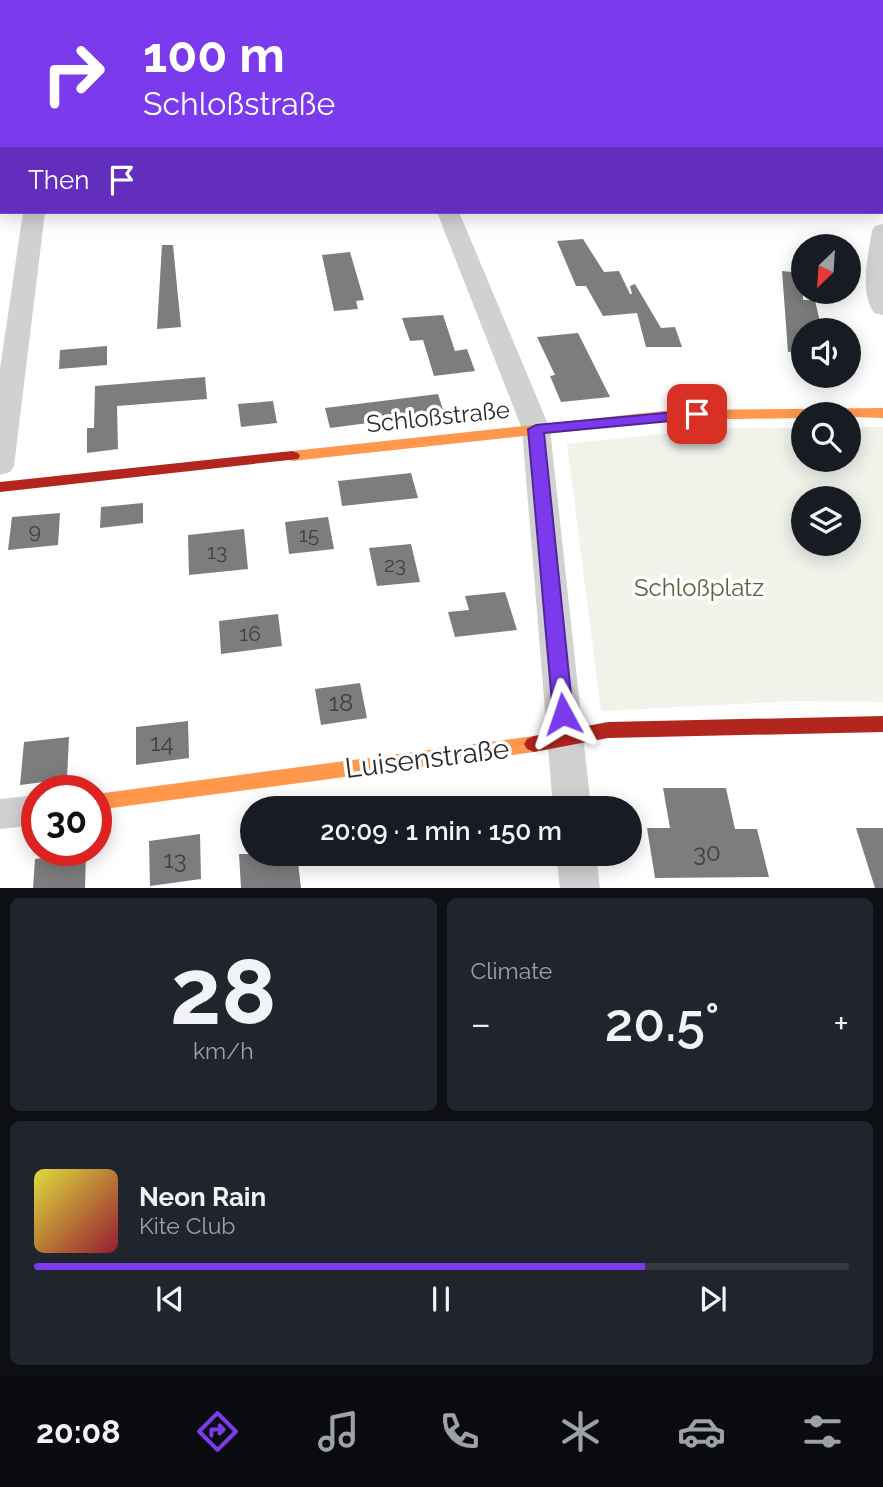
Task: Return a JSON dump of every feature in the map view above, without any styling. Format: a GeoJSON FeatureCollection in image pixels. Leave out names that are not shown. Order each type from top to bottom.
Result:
{"type":"FeatureCollection","features":[{"type":"Feature","properties":{"kind":"street"},"geometry":{"type":"LineString","coordinates":[[0,466],[34,214]]}},
{"type":"Feature","properties":{"kind":"street"},"geometry":{"type":"LineString","coordinates":[[450,214],[536,429],[571,796]]}},
{"type":"Feature","properties":{"kind":"street"},"geometry":{"type":"LineString","coordinates":[[883,231],[877,273],[883,308]]}},
{"type":"Feature","properties":{"kind":"street","name":"Schloßstraße"},"geometry":{"type":"LineString","coordinates":[[0,487],[536,429],[709,414],[883,413]]}},
{"type":"Feature","properties":{"kind":"street","name":"Luisenstraße"},"geometry":{"type":"LineString","coordinates":[[112,800],[566,740],[608,730],[883,724]]}},
{"type":"Feature","properties":{"kind":"street"},"geometry":{"type":"LineString","coordinates":[[0,814],[21,812]]}},
{"type":"Feature","properties":{"kind":"street"},"geometry":{"type":"LineString","coordinates":[[577,866],[580,888]]}},
{"type":"Feature","properties":{"kind":"green space","name":"Schloßplatz"},"geometry":{"type":"Polygon","coordinates":[[[861,427],[883,427],[883,702],[797,701],[601,711],[567,444],[718,428],[791,428],[791,472],[861,472],[861,427]]]}},
{"type":"Feature","properties":{"kind":"building"},"geometry":{"type":"Polygon","coordinates":[[[583,239],[604,272],[619,271],[630,294],[630,286],[635,284],[661,328],[675,327],[682,347],[646,347],[637,313],[603,316],[586,286],[576,286],[557,241],[583,239]]]}},
{"type":"Feature","properties":{"kind":"building"},"geometry":{"type":"Polygon","coordinates":[[[162,245],[173,245],[181,327],[157,329],[162,245]]]}},
{"type":"Feature","properties":{"kind":"building"},"geometry":{"type":"Polygon","coordinates":[[[350,252],[364,300],[356,301],[358,309],[334,311],[322,255],[350,252]]]}},
{"type":"Feature","properties":{"kind":"building"},"geometry":{"type":"Polygon","coordinates":[[[782,271],[791,272],[791,304],[816,304],[819,318],[791,318],[791,352],[788,352],[782,271]]]}},
{"type":"Feature","properties":{"kind":"building"},"geometry":{"type":"Polygon","coordinates":[[[443,315],[455,351],[467,349],[475,371],[434,376],[423,340],[410,341],[402,318],[443,315]]]}},
{"type":"Feature","properties":{"kind":"building"},"geometry":{"type":"Polygon","coordinates":[[[578,333],[610,397],[561,402],[550,376],[555,375],[537,337],[578,333]]]}},
{"type":"Feature","properties":{"kind":"building"},"geometry":{"type":"Polygon","coordinates":[[[107,346],[107,365],[59,369],[60,350],[107,346]]]}},
{"type":"Feature","properties":{"kind":"building"},"geometry":{"type":"Polygon","coordinates":[[[205,377],[207,399],[117,406],[118,449],[87,453],[87,428],[94,428],[95,386],[205,377]]]}},
{"type":"Feature","properties":{"kind":"building"},"geometry":{"type":"Polygon","coordinates":[[[438,394],[444,413],[330,428],[325,408],[438,394]]]}},
{"type":"Feature","properties":{"kind":"building"},"geometry":{"type":"Polygon","coordinates":[[[273,401],[277,423],[241,427],[238,404],[273,401]]]}},
{"type":"Feature","properties":{"kind":"building"},"geometry":{"type":"Polygon","coordinates":[[[411,473],[418,498],[342,506],[338,481],[411,473]]]}},
{"type":"Feature","properties":{"kind":"building"},"geometry":{"type":"Polygon","coordinates":[[[143,503],[143,523],[100,528],[101,507],[143,503]]]}},
{"type":"Feature","properties":{"kind":"building"},"geometry":{"type":"Polygon","coordinates":[[[60,513],[58,545],[8,550],[12,517],[60,513]]]}},
{"type":"Feature","properties":{"kind":"building"},"geometry":{"type":"Polygon","coordinates":[[[328,517],[334,549],[289,554],[285,522],[328,517]]]}},
{"type":"Feature","properties":{"kind":"building"},"geometry":{"type":"Polygon","coordinates":[[[244,529],[248,569],[189,575],[188,535],[244,529]]]}},
{"type":"Feature","properties":{"kind":"building"},"geometry":{"type":"Polygon","coordinates":[[[411,544],[420,582],[377,586],[369,548],[411,544]]]}},
{"type":"Feature","properties":{"kind":"building"},"geometry":{"type":"Polygon","coordinates":[[[505,592],[517,630],[455,637],[448,612],[469,610],[465,596],[505,592]]]}},
{"type":"Feature","properties":{"kind":"building"},"geometry":{"type":"Polygon","coordinates":[[[278,614],[282,646],[221,654],[219,621],[278,614]]]}},
{"type":"Feature","properties":{"kind":"building"},"geometry":{"type":"Polygon","coordinates":[[[360,683],[367,718],[321,725],[315,689],[360,683]]]}},
{"type":"Feature","properties":{"kind":"building"},"geometry":{"type":"Polygon","coordinates":[[[188,721],[189,758],[136,765],[136,727],[188,721]]]}},
{"type":"Feature","properties":{"kind":"building"},"geometry":{"type":"Polygon","coordinates":[[[69,737],[67,775],[21,775],[20,785],[24,742],[69,737]]]}},
{"type":"Feature","properties":{"kind":"building"},"geometry":{"type":"Polygon","coordinates":[[[663,788],[726,788],[735,829],[757,829],[769,877],[655,878],[647,828],[670,828],[663,788]]]}},
{"type":"Feature","properties":{"kind":"building"},"geometry":{"type":"Polygon","coordinates":[[[856,828],[883,828],[883,888],[875,888],[856,828]]]}},
{"type":"Feature","properties":{"kind":"building"},"geometry":{"type":"Polygon","coordinates":[[[200,834],[201,879],[150,886],[149,841],[200,834]]]}},
{"type":"Feature","properties":{"kind":"building"},"geometry":{"type":"Polygon","coordinates":[[[239,854],[240,866],[298,866],[301,888],[241,888],[239,854]]]}},
{"type":"Feature","properties":{"kind":"building"},"geometry":{"type":"Polygon","coordinates":[[[35,866],[86,866],[85,888],[33,888],[35,866]]]}},
{"type":"Feature","properties":{"kind":"traffic: slow"},"geometry":{"type":"LineString","coordinates":[[292,456],[673,415],[883,413]]}},
{"type":"Feature","properties":{"kind":"traffic: slow"},"geometry":{"type":"LineString","coordinates":[[112,800],[534,744]]}},
{"type":"Feature","properties":{"kind":"traffic: jam"},"geometry":{"type":"LineString","coordinates":[[0,487],[292,456]]}},
{"type":"Feature","properties":{"kind":"traffic: jam"},"geometry":{"type":"LineString","coordinates":[[534,744],[608,730],[883,724]]}},
{"type":"Feature","properties":{"kind":"route"},"geometry":{"type":"LineString","coordinates":[[563,714],[536,429],[697,414]]}}]}
